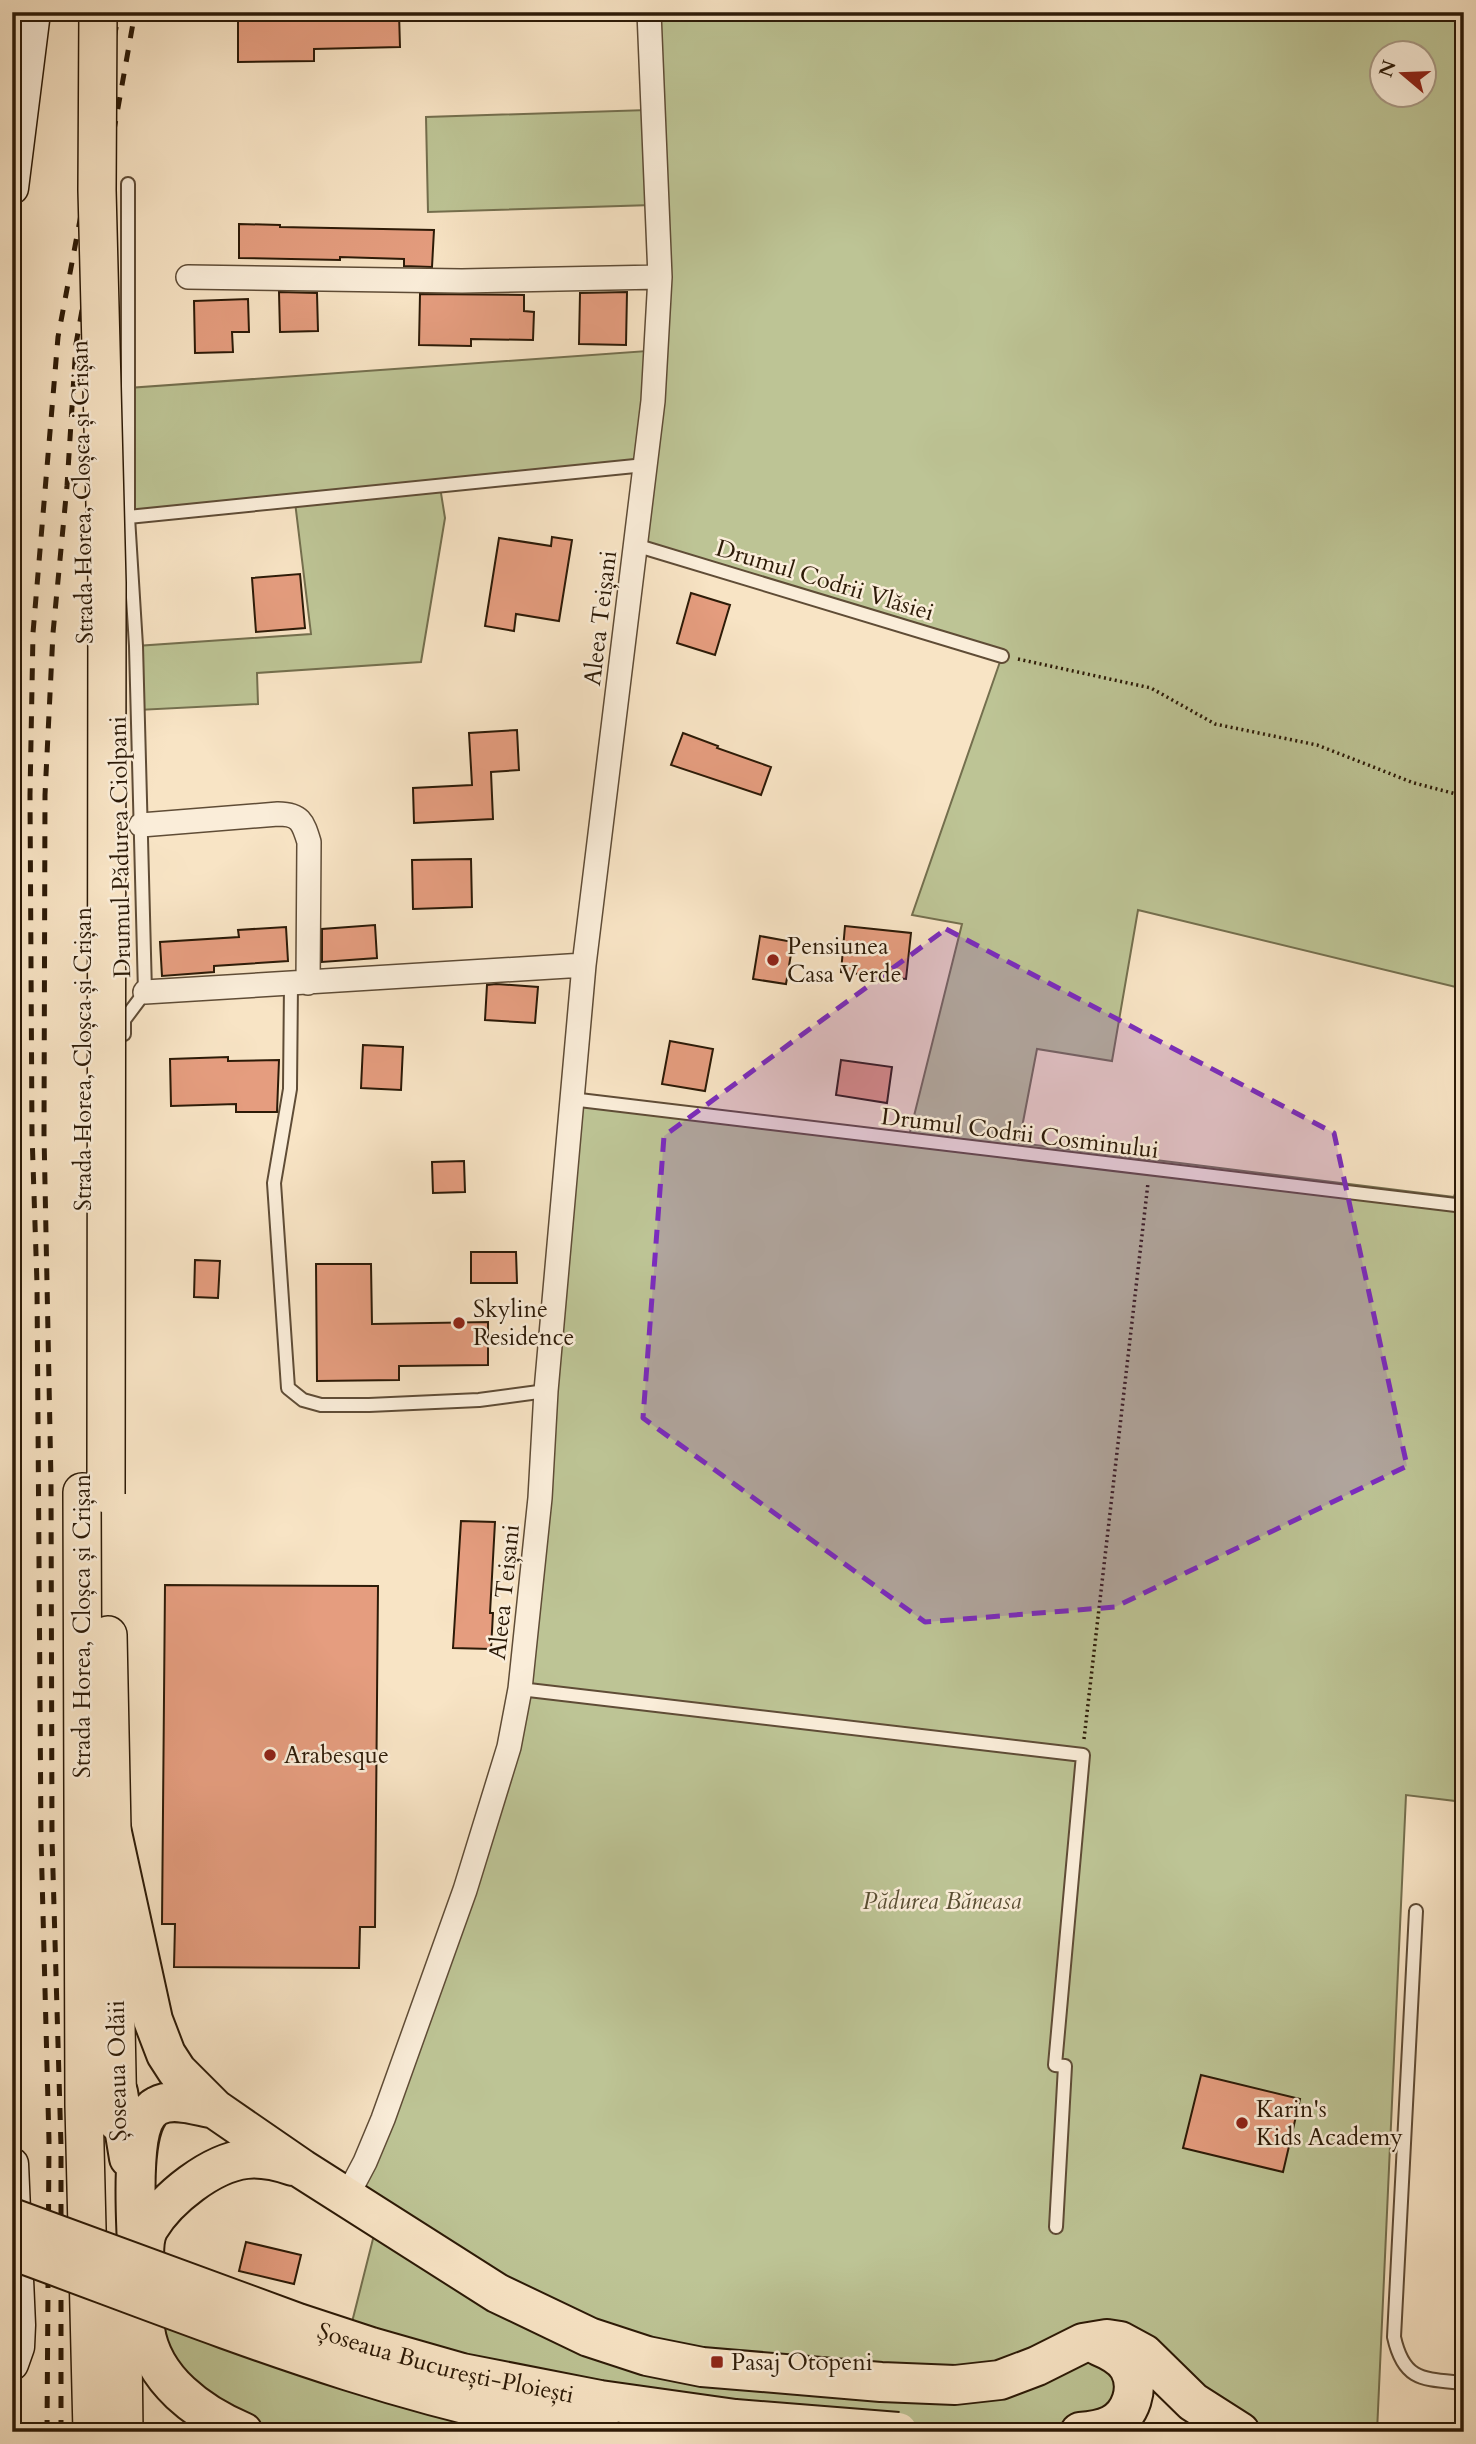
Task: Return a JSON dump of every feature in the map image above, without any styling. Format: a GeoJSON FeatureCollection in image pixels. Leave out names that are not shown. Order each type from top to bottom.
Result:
{"type":"FeatureCollection","features":[{"type":"Feature","properties":{"kind":"highway"},"geometry":{"type":"LineString","coordinates":[[111,1828],[159,2039],[177,2071],[209,2108],[444,2262],[519,2304],[589,2337],[647,2357],[681,2364],[881,2382],[955,2385],[1000,2380],[1017,2375],[1083,2343],[1107,2339],[1132,2346],[1144,2354],[1193,2402],[1240,2432]]}},
{"type":"Feature","properties":{"kind":"highway"},"geometry":{"type":"LineString","coordinates":[[101,2099],[142,2218],[136,2334],[139,2353],[164,2393],[181,2411],[211,2432]]}},
{"type":"Feature","properties":{"kind":"highway"},"geometry":{"type":"LineString","coordinates":[[209,2108],[172,2102],[155,2106],[146,2116],[138,2138],[145,2247],[144,2328],[153,2356],[179,2391],[211,2417],[243,2432]]}},
{"type":"Feature","properties":{"kind":"highway"},"geometry":{"type":"LineString","coordinates":[[209,2108],[182,2110],[164,2117],[158,2123],[151,2139],[152,2152],[162,2166],[173,2171],[217,2168],[245,2159],[261,2158],[302,2169]]}},
{"type":"Feature","properties":{"kind":"highway"},"geometry":{"type":"LineString","coordinates":[[142,2218],[217,2168]]}},
{"type":"Feature","properties":{"kind":"highway","name":"Șoseaua București-Ploiești"},"geometry":{"type":"LineString","coordinates":[[12,2218],[298,2323],[462,2373],[600,2400],[735,2419],[898,2432]]}},
{"type":"Feature","properties":{"kind":"highway","name":"Șoseaua București-Ploiești"},"geometry":{"type":"LineString","coordinates":[[12,2250],[284,2351],[367,2378],[452,2403],[602,2432]]}},
{"type":"Feature","properties":{"kind":"highway"},"geometry":{"type":"LineString","coordinates":[[1080,2432],[1094,2431],[1114,2424],[1128,2410],[1134,2390],[1129,2367],[1121,2358],[1111,2351],[1083,2343]]}},
{"type":"Feature","properties":{"kind":"main road","name":"Strada Horea, Cloșca și Crișan"},"geometry":{"type":"LineString","coordinates":[[72,12],[84,583],[101,2099]]}},
{"type":"Feature","properties":{"kind":"main road","name":"Strada Horea, Cloșca și Crișan"},"geometry":{"type":"LineString","coordinates":[[97,12],[97,190],[107,583],[94,1493],[109,1710]]}},
{"type":"Feature","properties":{"kind":"main road","name":"Șoseaua Odăii"},"geometry":{"type":"LineString","coordinates":[[92,2432],[111,1828],[109,1710]]}},
{"type":"Feature","properties":{"kind":"main road","name":"Șoseaua Odăii"},"geometry":{"type":"LineString","coordinates":[[101,2099],[124,2432]]}},
{"type":"Feature","properties":{"kind":"street"},"geometry":{"type":"LineString","coordinates":[[12,188],[34,12]]}},
{"type":"Feature","properties":{"kind":"street","name":"Aleea Teișani"},"geometry":{"type":"LineString","coordinates":[[347,2196],[383,2119],[465,1891],[509,1747],[520,1689],[540,1497],[545,1391],[570,1099],[653,401],[660,277],[649,12]]}},
{"type":"Feature","properties":{"kind":"street"},"geometry":{"type":"LineString","coordinates":[[188,277],[462,281],[660,277]]}},
{"type":"Feature","properties":{"kind":"street"},"geometry":{"type":"LineString","coordinates":[[141,825],[278,814],[290,814],[304,823],[309,842],[300,984]]}},
{"type":"Feature","properties":{"kind":"street"},"geometry":{"type":"LineString","coordinates":[[145,992],[584,965]]}},
{"type":"Feature","properties":{"kind":"street"},"geometry":{"type":"LineString","coordinates":[[12,2164],[19,2325],[18,2347],[12,2364]]}},
{"type":"Feature","properties":{"kind":"lane","name":"Drumul Pădurea Ciolpani"},"geometry":{"type":"LineString","coordinates":[[124,1047],[124,1020],[145,992],[136,646],[128,517],[128,184]]}},
{"type":"Feature","properties":{"kind":"lane"},"geometry":{"type":"LineString","coordinates":[[128,517],[645,465]]}},
{"type":"Feature","properties":{"kind":"lane","name":"Drumul Codrii Vlăsiei"},"geometry":{"type":"LineString","coordinates":[[635,545],[1002,656]]}},
{"type":"Feature","properties":{"kind":"lane"},"geometry":{"type":"LineString","coordinates":[[300,984],[290,1088],[274,1183],[288,1388],[303,1401],[321,1405],[479,1400],[545,1391]]}},
{"type":"Feature","properties":{"kind":"lane","name":"Drumul Codrii Cosminului"},"geometry":{"type":"LineString","coordinates":[[570,1099],[1464,1206]]}},
{"type":"Feature","properties":{"kind":"lane"},"geometry":{"type":"LineString","coordinates":[[520,1689],[1083,1755],[1055,2065],[1065,2066],[1056,2227]]}},
{"type":"Feature","properties":{"kind":"lane"},"geometry":{"type":"LineString","coordinates":[[1416,1911],[1394,2337],[1398,2355],[1408,2371],[1428,2379],[1464,2383]]}},
{"type":"Feature","properties":{"kind":"path"},"geometry":{"type":"LineString","coordinates":[[1002,656],[1151,688],[1215,724],[1317,745],[1414,783],[1464,796]]}},
{"type":"Feature","properties":{"kind":"path"},"geometry":{"type":"LineString","coordinates":[[1083,1755],[1149,1170]]}},
{"type":"Feature","properties":{"kind":"path"},"geometry":{"type":"LineString","coordinates":[[1400,2432],[1400,2424],[1464,2428]]}},
{"type":"Feature","properties":{"kind":"highlighted area"},"geometry":{"type":"Polygon","coordinates":[[[946,929],[1334,1133],[1407,1466],[1115,1607],[925,1622],[643,1418],[664,1136],[946,929]]]}},
{"type":"Feature","properties":{"kind":"green space","name":"Pădurea Băneasa"},"geometry":{"type":"Polygon","coordinates":[[[648,12],[1464,12],[1464,989],[1138,910],[1112,1061],[1037,1049],[1019,1143],[1454,1197],[1464,1163],[1464,1802],[1406,1795],[1377,2432],[1240,2432],[1178,2388],[1134,2390],[1080,2432],[898,2432],[348,2338],[376,2227],[342,2205],[509,1747],[571,1099],[908,1140],[962,924],[912,915],[1002,656],[635,545],[653,401],[648,12]]]}},
{"type":"Feature","properties":{"kind":"green space"},"geometry":{"type":"Polygon","coordinates":[[[648,110],[652,205],[428,212],[426,117],[648,110]]]}},
{"type":"Feature","properties":{"kind":"green space"},"geometry":{"type":"Polygon","coordinates":[[[647,351],[637,466],[440,487],[445,518],[421,662],[257,673],[258,704],[138,710],[136,646],[311,634],[295,502],[128,517],[128,388],[647,351]]]}},
{"type":"Feature","properties":{"kind":"green space"},"geometry":{"type":"Polygon","coordinates":[[[144,2301],[602,2432],[243,2432],[194,2405],[144,2301]]]}},
{"type":"Feature","properties":{"kind":"building"},"geometry":{"type":"Polygon","coordinates":[[[238,12],[309,12],[309,15],[399,13],[400,47],[314,49],[314,61],[238,62],[238,12]]]}},
{"type":"Feature","properties":{"kind":"building"},"geometry":{"type":"Polygon","coordinates":[[[239,224],[434,230],[432,267],[404,266],[404,259],[239,258],[239,224]]]}},
{"type":"Feature","properties":{"kind":"building"},"geometry":{"type":"Polygon","coordinates":[[[279,292],[317,293],[318,331],[280,332],[279,292]]]}},
{"type":"Feature","properties":{"kind":"building"},"geometry":{"type":"Polygon","coordinates":[[[627,292],[626,345],[579,344],[580,293],[627,292]]]}},
{"type":"Feature","properties":{"kind":"building"},"geometry":{"type":"Polygon","coordinates":[[[420,294],[524,295],[524,311],[534,312],[533,340],[471,339],[471,346],[419,345],[420,294]]]}},
{"type":"Feature","properties":{"kind":"building"},"geometry":{"type":"Polygon","coordinates":[[[248,299],[249,332],[232,332],[233,352],[195,353],[194,301],[248,299]]]}},
{"type":"Feature","properties":{"kind":"building"},"geometry":{"type":"Polygon","coordinates":[[[552,537],[572,540],[559,621],[516,614],[514,631],[485,626],[499,538],[551,546],[552,537]]]}},
{"type":"Feature","properties":{"kind":"building"},"geometry":{"type":"Polygon","coordinates":[[[300,574],[305,628],[256,632],[252,578],[300,574]]]}},
{"type":"Feature","properties":{"kind":"building"},"geometry":{"type":"Polygon","coordinates":[[[691,593],[730,605],[715,655],[677,643],[691,593]]]}},
{"type":"Feature","properties":{"kind":"building"},"geometry":{"type":"Polygon","coordinates":[[[517,730],[519,770],[491,772],[493,819],[414,823],[413,788],[472,785],[469,733],[517,730]]]}},
{"type":"Feature","properties":{"kind":"building"},"geometry":{"type":"Polygon","coordinates":[[[683,733],[771,767],[761,795],[671,765],[683,733]]]}},
{"type":"Feature","properties":{"kind":"building"},"geometry":{"type":"Polygon","coordinates":[[[471,859],[472,907],[413,909],[412,860],[471,859]]]}},
{"type":"Feature","properties":{"kind":"building"},"geometry":{"type":"Polygon","coordinates":[[[375,925],[377,958],[322,962],[322,929],[375,925]]]}},
{"type":"Feature","properties":{"kind":"building"},"geometry":{"type":"Polygon","coordinates":[[[845,926],[911,933],[906,979],[841,972],[845,926]]]}},
{"type":"Feature","properties":{"kind":"building"},"geometry":{"type":"Polygon","coordinates":[[[286,927],[288,961],[214,966],[214,972],[162,976],[160,942],[239,937],[238,930],[286,927]]]}},
{"type":"Feature","properties":{"kind":"building","name":"Pensiunea Casa Verde"},"geometry":{"type":"Polygon","coordinates":[[[760,936],[793,942],[786,984],[753,979],[760,936]]]}},
{"type":"Feature","properties":{"kind":"building"},"geometry":{"type":"Polygon","coordinates":[[[487,985],[538,987],[535,1023],[485,1020],[487,985]]]}},
{"type":"Feature","properties":{"kind":"building"},"geometry":{"type":"Polygon","coordinates":[[[670,1041],[713,1049],[705,1091],[662,1084],[670,1041]]]}},
{"type":"Feature","properties":{"kind":"building"},"geometry":{"type":"Polygon","coordinates":[[[363,1045],[403,1047],[401,1090],[361,1088],[363,1045]]]}},
{"type":"Feature","properties":{"kind":"building"},"geometry":{"type":"Polygon","coordinates":[[[228,1057],[228,1061],[279,1060],[277,1112],[236,1112],[236,1104],[171,1106],[170,1059],[228,1057]]]}},
{"type":"Feature","properties":{"kind":"building"},"geometry":{"type":"Polygon","coordinates":[[[841,1060],[892,1067],[887,1103],[836,1095],[841,1060]]]}},
{"type":"Feature","properties":{"kind":"building"},"geometry":{"type":"Polygon","coordinates":[[[464,1161],[465,1192],[433,1193],[432,1162],[464,1161]]]}},
{"type":"Feature","properties":{"kind":"building"},"geometry":{"type":"Polygon","coordinates":[[[471,1252],[516,1252],[517,1283],[471,1283],[471,1252]]]}},
{"type":"Feature","properties":{"kind":"building"},"geometry":{"type":"Polygon","coordinates":[[[195,1260],[220,1261],[218,1298],[194,1297],[195,1260]]]}},
{"type":"Feature","properties":{"kind":"building","name":"Skyline Residence"},"geometry":{"type":"Polygon","coordinates":[[[316,1264],[371,1264],[372,1324],[488,1322],[488,1365],[399,1366],[399,1380],[317,1381],[316,1264]]]}},
{"type":"Feature","properties":{"kind":"building"},"geometry":{"type":"Polygon","coordinates":[[[461,1521],[495,1522],[490,1613],[493,1613],[491,1649],[453,1648],[461,1521]]]}},
{"type":"Feature","properties":{"kind":"building","name":"Arabesque"},"geometry":{"type":"Polygon","coordinates":[[[165,1585],[378,1586],[375,1927],[360,1927],[359,1968],[174,1967],[175,1924],[162,1924],[165,1585]]]}},
{"type":"Feature","properties":{"kind":"building","name":"Karin's Kids Academy"},"geometry":{"type":"Polygon","coordinates":[[[1201,2075],[1300,2099],[1283,2172],[1183,2148],[1201,2075]]]}},
{"type":"Feature","properties":{"kind":"building"},"geometry":{"type":"Polygon","coordinates":[[[246,2242],[301,2255],[294,2284],[239,2271],[246,2242]]]}},
{"type":"Feature","properties":{"kind":"railway"},"geometry":{"type":"LineString","coordinates":[[47,2432],[49,2141],[41,1838],[37,1284],[32,1134],[30,795],[33,633],[58,337],[119,12]]}},
{"type":"Feature","properties":{"kind":"railway"},"geometry":{"type":"LineString","coordinates":[[61,2432],[61,2146],[52,1838],[51,1482],[44,1134],[45,795],[53,633],[67,486],[76,344],[135,12]]}},
{"type":"Feature","properties":{"kind":"place","name":"Pensiunea Casa Verde"},"geometry":{"type":"Point","coordinates":[773,960]}},
{"type":"Feature","properties":{"kind":"place","name":"Skyline Residence"},"geometry":{"type":"Point","coordinates":[459,1323]}},
{"type":"Feature","properties":{"kind":"place","name":"Arabesque"},"geometry":{"type":"Point","coordinates":[270,1755]}},
{"type":"Feature","properties":{"kind":"place","name":"Karin's Kids Academy"},"geometry":{"type":"Point","coordinates":[1242,2123]}},
{"type":"Feature","properties":{"kind":"place","name":"Pasaj Otopeni"},"geometry":{"type":"Point","coordinates":[717,2362]}}]}
